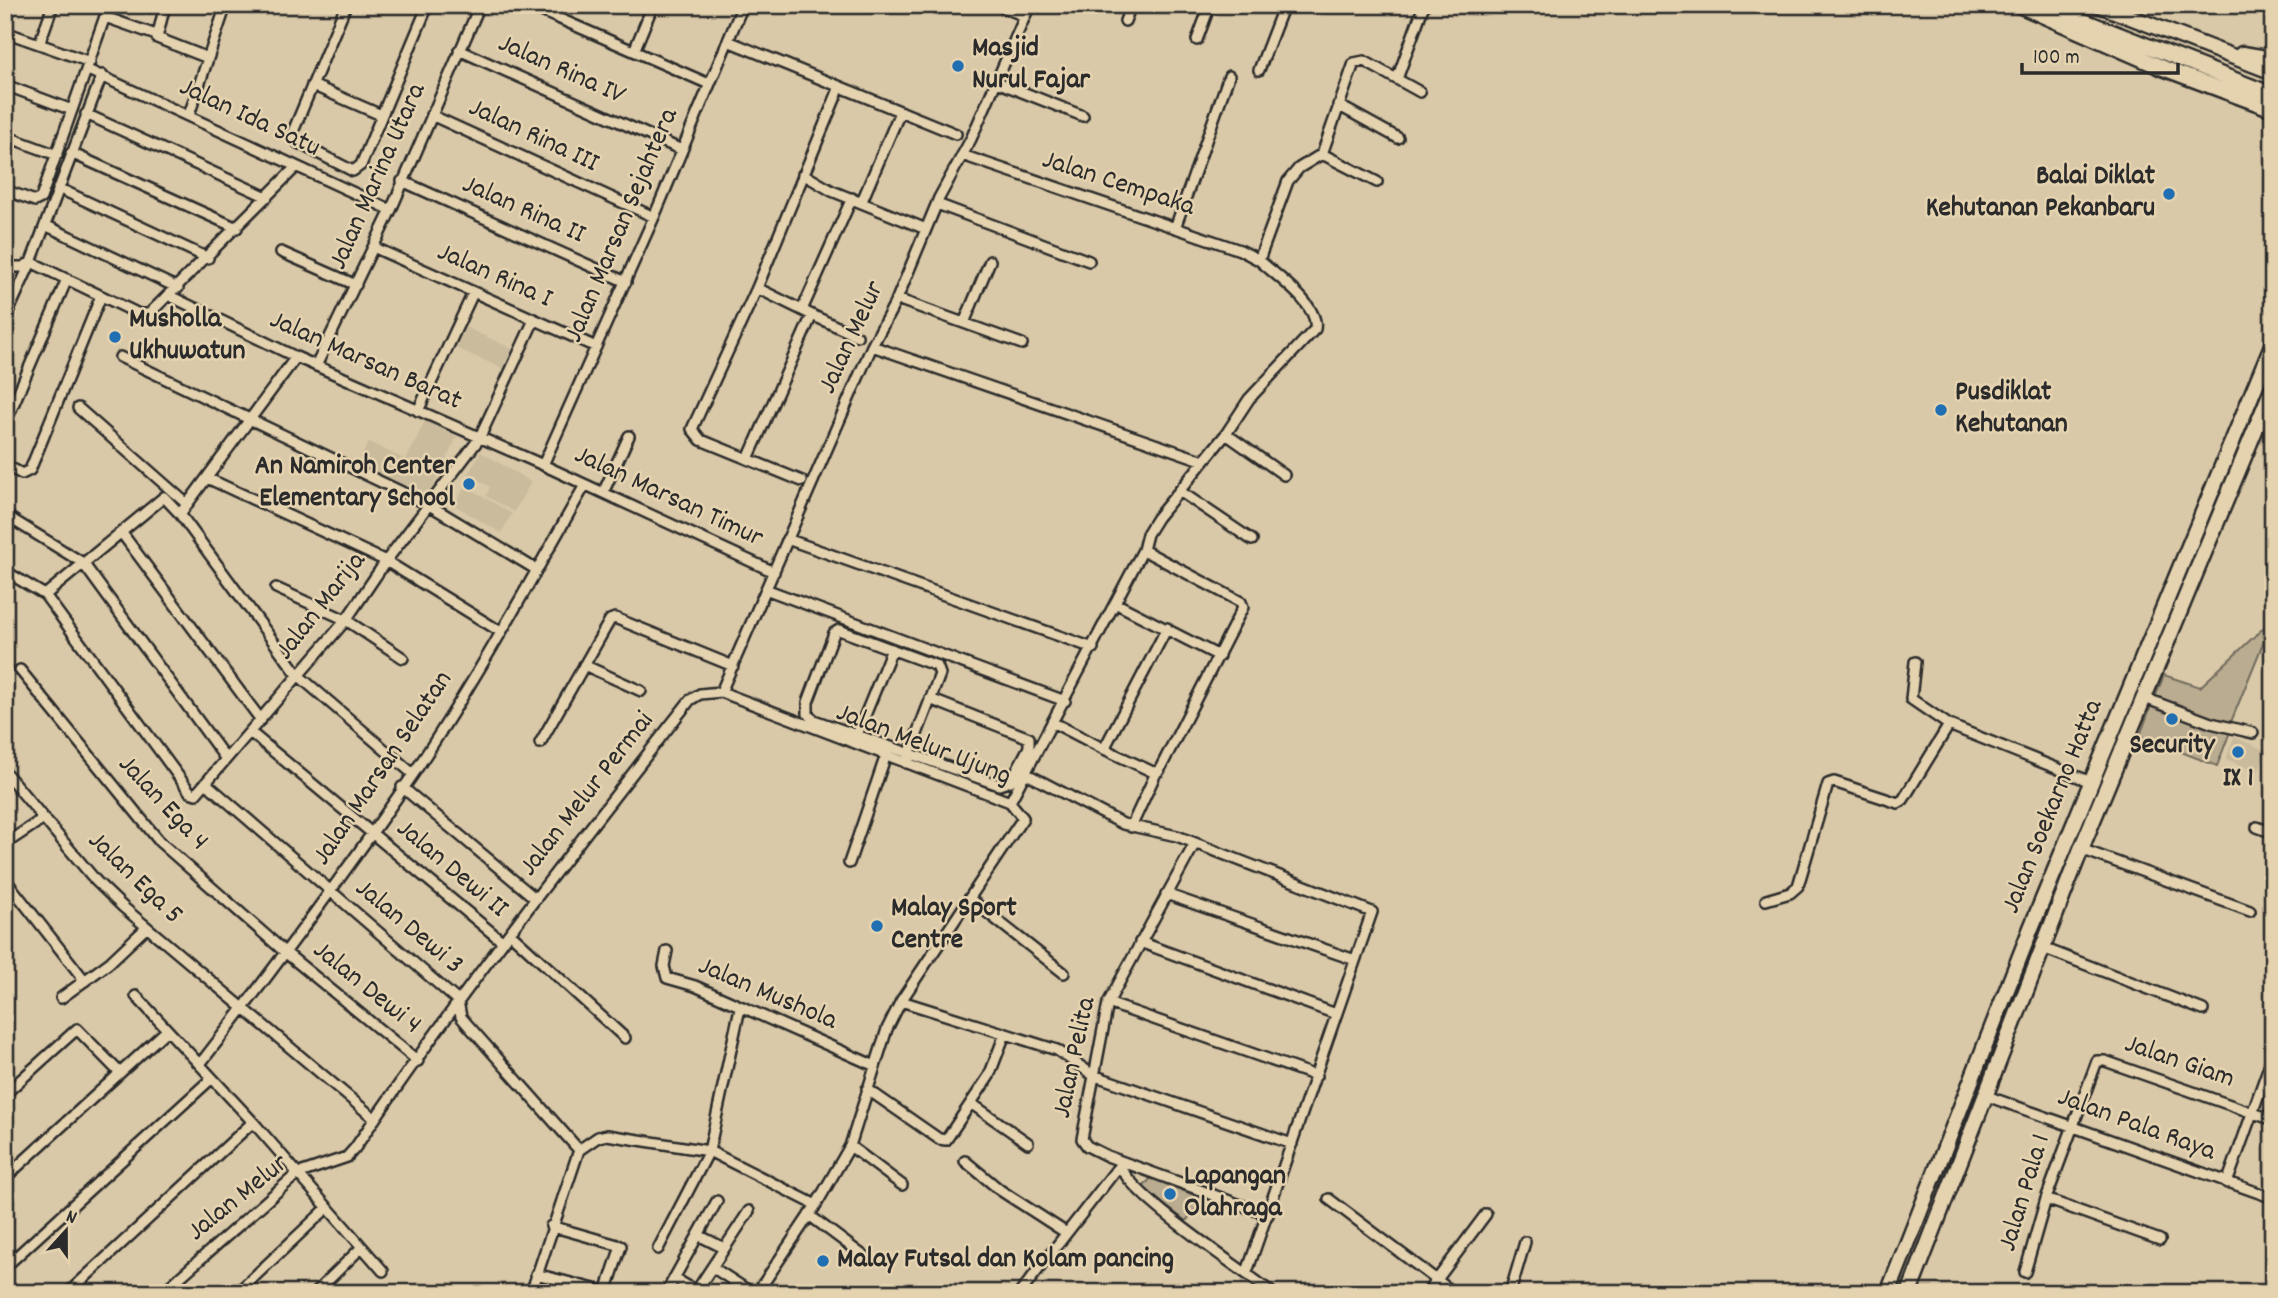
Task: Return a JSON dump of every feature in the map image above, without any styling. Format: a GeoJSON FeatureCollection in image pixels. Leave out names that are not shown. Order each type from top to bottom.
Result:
{"type":"FeatureCollection","features":[{"type":"Feature","properties":{"kind":"main road"},"geometry":{"type":"LineString","coordinates":[[2019,5],[2164,68],[2270,106]]}},
{"type":"Feature","properties":{"kind":"main road"},"geometry":{"type":"LineString","coordinates":[[2043,5],[2270,106]]}},
{"type":"Feature","properties":{"kind":"main road"},"geometry":{"type":"LineString","coordinates":[[2099,5],[2273,72]]}},
{"type":"Feature","properties":{"kind":"main road"},"geometry":{"type":"LineString","coordinates":[[2217,51],[2273,58]]}},
{"type":"Feature","properties":{"kind":"main road","name":"Jalan Soekarno Hatta"},"geometry":{"type":"LineString","coordinates":[[1888,1293],[2091,782],[2273,343]]}},
{"type":"Feature","properties":{"kind":"main road","name":"Jalan Soekarno Hatta"},"geometry":{"type":"LineString","coordinates":[[1909,1293],[1984,1095],[2142,697],[2273,387]]}},
{"type":"Feature","properties":{"kind":"main road"},"geometry":{"type":"LineString","coordinates":[[2155,626],[2170,631]]}},
{"type":"Feature","properties":{"kind":"street"},"geometry":{"type":"LineString","coordinates":[[40,42],[53,5]]}},
{"type":"Feature","properties":{"kind":"street"},"geometry":{"type":"LineString","coordinates":[[5,190],[39,200],[109,5]]}},
{"type":"Feature","properties":{"kind":"street"},"geometry":{"type":"LineString","coordinates":[[156,35],[165,5]]}},
{"type":"Feature","properties":{"kind":"street"},"geometry":{"type":"LineString","coordinates":[[189,115],[226,5]]}},
{"type":"Feature","properties":{"kind":"street"},"geometry":{"type":"LineString","coordinates":[[346,5],[293,128],[293,138],[353,172],[361,165],[428,5]]}},
{"type":"Feature","properties":{"kind":"street","name":"Jalan Marina Utara"},"geometry":{"type":"LineString","coordinates":[[316,366],[391,210],[480,5]]}},
{"type":"Feature","properties":{"kind":"street"},"geometry":{"type":"LineString","coordinates":[[528,5],[709,83]]}},
{"type":"Feature","properties":{"kind":"street"},"geometry":{"type":"LineString","coordinates":[[634,51],[653,5]]}},
{"type":"Feature","properties":{"kind":"street","name":"Jalan Marsan Sejahtera"},"geometry":{"type":"LineString","coordinates":[[542,464],[654,217],[743,5]]}},
{"type":"Feature","properties":{"kind":"street"},"geometry":{"type":"LineString","coordinates":[[997,5],[1025,16]]}},
{"type":"Feature","properties":{"kind":"street","name":"Jalan Melur"},"geometry":{"type":"LineString","coordinates":[[721,692],[768,590],[787,539],[872,346],[897,299],[937,204],[997,82],[1030,5]]}},
{"type":"Feature","properties":{"kind":"street"},"geometry":{"type":"LineString","coordinates":[[1125,20],[1131,5]]}},
{"type":"Feature","properties":{"kind":"street"},"geometry":{"type":"LineString","coordinates":[[1197,40],[1210,5]]}},
{"type":"Feature","properties":{"kind":"street"},"geometry":{"type":"LineString","coordinates":[[1259,70],[1284,5]]}},
{"type":"Feature","properties":{"kind":"street"},"geometry":{"type":"LineString","coordinates":[[1397,79],[1424,5]]}},
{"type":"Feature","properties":{"kind":"street"},"geometry":{"type":"LineString","coordinates":[[105,17],[156,35],[161,41],[208,58]]}},
{"type":"Feature","properties":{"kind":"street","name":"Jalan Ida Satu"},"geometry":{"type":"LineString","coordinates":[[5,32],[40,42],[102,75],[391,210]]}},
{"type":"Feature","properties":{"kind":"street"},"geometry":{"type":"LineString","coordinates":[[728,41],[839,89],[956,134]]}},
{"type":"Feature","properties":{"kind":"street","name":"Jalan Rina IV"},"geometry":{"type":"LineString","coordinates":[[459,50],[682,150]]}},
{"type":"Feature","properties":{"kind":"street"},"geometry":{"type":"LineString","coordinates":[[1259,260],[1288,181],[1299,168],[1322,154],[1352,67],[1357,60],[1420,92]]}},
{"type":"Feature","properties":{"kind":"street"},"geometry":{"type":"LineString","coordinates":[[5,319],[31,262],[102,75]]}},
{"type":"Feature","properties":{"kind":"street"},"geometry":{"type":"LineString","coordinates":[[1175,228],[1229,76]]}},
{"type":"Feature","properties":{"kind":"street"},"geometry":{"type":"LineString","coordinates":[[997,82],[1083,116]]}},
{"type":"Feature","properties":{"kind":"street"},"geometry":{"type":"LineString","coordinates":[[5,85],[72,110]]}},
{"type":"Feature","properties":{"kind":"street"},"geometry":{"type":"LineString","coordinates":[[312,85],[381,115]]}},
{"type":"Feature","properties":{"kind":"street"},"geometry":{"type":"LineString","coordinates":[[802,481],[696,436],[692,429],[757,288],[839,89]]}},
{"type":"Feature","properties":{"kind":"street"},"geometry":{"type":"LineString","coordinates":[[1338,105],[1398,138]]}},
{"type":"Feature","properties":{"kind":"street"},"geometry":{"type":"LineString","coordinates":[[802,310],[900,112]]}},
{"type":"Feature","properties":{"kind":"street"},"geometry":{"type":"LineString","coordinates":[[86,114],[267,197]]}},
{"type":"Feature","properties":{"kind":"street","name":"Jalan Rina III"},"geometry":{"type":"LineString","coordinates":[[431,115],[654,217]]}},
{"type":"Feature","properties":{"kind":"street"},"geometry":{"type":"LineString","coordinates":[[5,135],[57,155]]}},
{"type":"Feature","properties":{"kind":"street"},"geometry":{"type":"LineString","coordinates":[[71,153],[237,228]]}},
{"type":"Feature","properties":{"kind":"street"},"geometry":{"type":"LineString","coordinates":[[1322,154],[1377,182]]}},
{"type":"Feature","properties":{"kind":"street","name":"Jalan Cempaka"},"geometry":{"type":"LineString","coordinates":[[962,155],[1240,250],[1259,260],[1305,301],[1316,323],[1313,333],[1249,398],[1226,434]]}},
{"type":"Feature","properties":{"kind":"street"},"geometry":{"type":"LineString","coordinates":[[31,262],[144,315],[152,313],[296,167]]}},
{"type":"Feature","properties":{"kind":"street"},"geometry":{"type":"LineString","coordinates":[[803,174],[926,229]]}},
{"type":"Feature","properties":{"kind":"street","name":"Jalan Rina II"},"geometry":{"type":"LineString","coordinates":[[402,181],[625,282]]}},
{"type":"Feature","properties":{"kind":"street"},"geometry":{"type":"LineString","coordinates":[[58,188],[208,258]]}},
{"type":"Feature","properties":{"kind":"street"},"geometry":{"type":"LineString","coordinates":[[937,204],[1090,261]]}},
{"type":"Feature","properties":{"kind":"street"},"geometry":{"type":"LineString","coordinates":[[45,225],[178,288]]}},
{"type":"Feature","properties":{"kind":"street","name":"Jalan Rina I"},"geometry":{"type":"LineString","coordinates":[[373,247],[596,347]]}},
{"type":"Feature","properties":{"kind":"street"},"geometry":{"type":"LineString","coordinates":[[281,252],[356,285]]}},
{"type":"Feature","properties":{"kind":"street"},"geometry":{"type":"LineString","coordinates":[[964,323],[990,261]]}},
{"type":"Feature","properties":{"kind":"street"},"geometry":{"type":"LineString","coordinates":[[5,281],[8,266],[23,268],[31,262]]}},
{"type":"Feature","properties":{"kind":"street"},"geometry":{"type":"LineString","coordinates":[[5,424],[67,279]]}},
{"type":"Feature","properties":{"kind":"street"},"geometry":{"type":"LineString","coordinates":[[757,288],[857,336]]}},
{"type":"Feature","properties":{"kind":"street"},"geometry":{"type":"LineString","coordinates":[[418,411],[473,293]]}},
{"type":"Feature","properties":{"kind":"street"},"geometry":{"type":"LineString","coordinates":[[5,465],[22,474],[30,470],[101,296]]}},
{"type":"Feature","properties":{"kind":"street","name":"Jalan Marsan Barat"},"geometry":{"type":"LineString","coordinates":[[170,296],[296,357],[479,439],[542,464]]}},
{"type":"Feature","properties":{"kind":"street"},"geometry":{"type":"LineString","coordinates":[[897,299],[1022,344]]}},
{"type":"Feature","properties":{"kind":"street"},"geometry":{"type":"LineString","coordinates":[[748,459],[813,315]]}},
{"type":"Feature","properties":{"kind":"street","name":"Jalan Marija"},"geometry":{"type":"LineString","coordinates":[[45,595],[193,794],[207,784],[346,620],[386,561],[479,439],[534,320]]}},
{"type":"Feature","properties":{"kind":"street"},"geometry":{"type":"LineString","coordinates":[[872,346],[1204,461]]}},
{"type":"Feature","properties":{"kind":"street"},"geometry":{"type":"LineString","coordinates":[[120,357],[429,505],[537,570]]}},
{"type":"Feature","properties":{"kind":"street"},"geometry":{"type":"LineString","coordinates":[[180,514],[296,357]]}},
{"type":"Feature","properties":{"kind":"street"},"geometry":{"type":"LineString","coordinates":[[78,408],[187,504]]}},
{"type":"Feature","properties":{"kind":"street"},"geometry":{"type":"LineString","coordinates":[[1010,802],[1117,604],[1143,550],[1147,534],[1226,434],[1284,475]]}},
{"type":"Feature","properties":{"kind":"street"},"geometry":{"type":"LineString","coordinates":[[603,493],[629,436]]}},
{"type":"Feature","properties":{"kind":"street","name":"Jalan Marsan Timur"},"geometry":{"type":"LineString","coordinates":[[542,464],[774,572]]}},
{"type":"Feature","properties":{"kind":"street"},"geometry":{"type":"LineString","coordinates":[[206,478],[386,561],[500,632]]}},
{"type":"Feature","properties":{"kind":"street","name":"Jalan Marsan Selatan"},"geometry":{"type":"LineString","coordinates":[[200,1064],[286,953],[413,774],[537,570],[585,485]]}},
{"type":"Feature","properties":{"kind":"street"},"geometry":{"type":"LineString","coordinates":[[1181,492],[1252,540]]}},
{"type":"Feature","properties":{"kind":"street"},"geometry":{"type":"LineString","coordinates":[[5,572],[45,595],[162,498],[180,514],[298,675],[413,774]]}},
{"type":"Feature","properties":{"kind":"street"},"geometry":{"type":"LineString","coordinates":[[5,514],[83,563],[226,760]]}},
{"type":"Feature","properties":{"kind":"street"},"geometry":{"type":"LineString","coordinates":[[121,532],[261,720]]}},
{"type":"Feature","properties":{"kind":"street"},"geometry":{"type":"LineString","coordinates":[[787,539],[1093,648]]}},
{"type":"Feature","properties":{"kind":"street"},"geometry":{"type":"LineString","coordinates":[[1131,827],[1156,773],[1242,613],[1241,602],[1143,550]]}},
{"type":"Feature","properties":{"kind":"street"},"geometry":{"type":"LineString","coordinates":[[276,588],[346,620],[403,658]]}},
{"type":"Feature","properties":{"kind":"street"},"geometry":{"type":"LineString","coordinates":[[768,590],[1065,701]]}},
{"type":"Feature","properties":{"kind":"street"},"geometry":{"type":"LineString","coordinates":[[1117,604],[1219,656]]}},
{"type":"Feature","properties":{"kind":"street"},"geometry":{"type":"LineString","coordinates":[[540,743],[610,620],[618,617],[733,666]]}},
{"type":"Feature","properties":{"kind":"street"},"geometry":{"type":"LineString","coordinates":[[1104,749],[1167,628]]}},
{"type":"Feature","properties":{"kind":"street"},"geometry":{"type":"LineString","coordinates":[[907,758],[930,699],[940,674],[937,666],[839,630],[834,633],[807,709],[814,720],[857,735],[907,758],[1003,785],[1011,781],[1029,747],[1029,738],[930,699]]}},
{"type":"Feature","properties":{"kind":"street"},"geometry":{"type":"LineString","coordinates":[[857,735],[892,649]]}},
{"type":"Feature","properties":{"kind":"street"},"geometry":{"type":"LineString","coordinates":[[1914,663],[1911,699],[1949,725],[2091,782]]}},
{"type":"Feature","properties":{"kind":"street"},"geometry":{"type":"LineString","coordinates":[[584,665],[641,691]]}},
{"type":"Feature","properties":{"kind":"street","name":"Jalan Ega 4"},"geometry":{"type":"LineString","coordinates":[[20,670],[146,828],[286,953]]}},
{"type":"Feature","properties":{"kind":"street","name":"Jalan Melur Ujung"},"geometry":{"type":"LineString","coordinates":[[721,692],[886,755],[907,758],[1010,802],[1023,820],[901,1001],[887,1030],[850,1146],[816,1205],[755,1293]]}},
{"type":"Feature","properties":{"kind":"street","name":"Jalan Melur Permai"},"geometry":{"type":"LineString","coordinates":[[458,1001],[690,700],[700,694],[721,692]]}},
{"type":"Feature","properties":{"kind":"street"},"geometry":{"type":"LineString","coordinates":[[2142,697],[2211,723],[2253,733]]}},
{"type":"Feature","properties":{"kind":"street"},"geometry":{"type":"LineString","coordinates":[[1054,723],[1156,773]]}},
{"type":"Feature","properties":{"kind":"street"},"geometry":{"type":"LineString","coordinates":[[1766,900],[1790,893],[1798,886],[1828,784],[1833,782],[1898,803],[1903,800],[1949,725]]}},
{"type":"Feature","properties":{"kind":"street","name":"Jalan Dewi II"},"geometry":{"type":"LineString","coordinates":[[250,732],[503,942]]}},
{"type":"Feature","properties":{"kind":"street"},"geometry":{"type":"LineString","coordinates":[[849,863],[886,755]]}},
{"type":"Feature","properties":{"kind":"street","name":"Jalan Ega 5"},"geometry":{"type":"LineString","coordinates":[[5,772],[96,881],[147,928],[375,1119]]}},
{"type":"Feature","properties":{"kind":"street"},"geometry":{"type":"LineString","coordinates":[[1025,773],[1131,827],[1195,843],[1371,910],[1372,915],[1247,1272]]}},
{"type":"Feature","properties":{"kind":"street","name":"Jalan Dewi 3"},"geometry":{"type":"LineString","coordinates":[[207,784],[458,1001]]}},
{"type":"Feature","properties":{"kind":"street"},"geometry":{"type":"LineString","coordinates":[[402,787],[536,899]]}},
{"type":"Feature","properties":{"kind":"street"},"geometry":{"type":"LineString","coordinates":[[5,844],[44,818]]}},
{"type":"Feature","properties":{"kind":"street"},"geometry":{"type":"LineString","coordinates":[[2257,827],[2273,833]]}},
{"type":"Feature","properties":{"kind":"street","name":"Jalan Pelita"},"geometry":{"type":"LineString","coordinates":[[1195,843],[1108,1003],[1082,1139],[1087,1146],[1119,1163],[1125,1177],[1152,1203],[1272,1293]]}},
{"type":"Feature","properties":{"kind":"street"},"geometry":{"type":"LineString","coordinates":[[2081,849],[2250,911]]}},
{"type":"Feature","properties":{"kind":"street"},"geometry":{"type":"LineString","coordinates":[[5,879],[85,981]]}},
{"type":"Feature","properties":{"kind":"street"},"geometry":{"type":"LineString","coordinates":[[1166,894],[1355,960]]}},
{"type":"Feature","properties":{"kind":"street"},"geometry":{"type":"LineString","coordinates":[[970,899],[1064,972]]}},
{"type":"Feature","properties":{"kind":"street"},"geometry":{"type":"LineString","coordinates":[[61,998],[147,928]]}},
{"type":"Feature","properties":{"kind":"street"},"geometry":{"type":"LineString","coordinates":[[510,933],[625,1038]]}},
{"type":"Feature","properties":{"kind":"street"},"geometry":{"type":"LineString","coordinates":[[1140,942],[1336,1014]]}},
{"type":"Feature","properties":{"kind":"street"},"geometry":{"type":"LineString","coordinates":[[2043,948],[2203,1010]]}},
{"type":"Feature","properties":{"kind":"street","name":"Jalan Mushola"},"geometry":{"type":"LineString","coordinates":[[667,951],[664,966],[667,978],[695,986],[875,1066]]}},
{"type":"Feature","properties":{"kind":"street","name":"Jalan Dewi 4"},"geometry":{"type":"LineString","coordinates":[[286,953],[418,1061]]}},
{"type":"Feature","properties":{"kind":"street"},"geometry":{"type":"LineString","coordinates":[[136,996],[253,1122],[383,1271]]}},
{"type":"Feature","properties":{"kind":"street"},"geometry":{"type":"LineString","coordinates":[[458,1001],[461,1017],[579,1150]]}},
{"type":"Feature","properties":{"kind":"street","name":"Jalan Melur"},"geometry":{"type":"LineString","coordinates":[[162,1293],[297,1174],[347,1157],[418,1061],[458,1001]]}},
{"type":"Feature","properties":{"kind":"street"},"geometry":{"type":"LineString","coordinates":[[901,1001],[1057,1050],[1093,1075],[1292,1144]]}},
{"type":"Feature","properties":{"kind":"street"},"geometry":{"type":"LineString","coordinates":[[1108,1003],[1316,1076]]}},
{"type":"Feature","properties":{"kind":"street"},"geometry":{"type":"LineString","coordinates":[[658,1249],[709,1151],[740,1008]]}},
{"type":"Feature","properties":{"kind":"street"},"geometry":{"type":"LineString","coordinates":[[5,1094],[77,1029],[120,1073]]}},
{"type":"Feature","properties":{"kind":"street"},"geometry":{"type":"LineString","coordinates":[[5,1178],[167,1030]]}},
{"type":"Feature","properties":{"kind":"street"},"geometry":{"type":"LineString","coordinates":[[867,1089],[943,1140],[949,1138],[989,1076],[1005,1034]]}},
{"type":"Feature","properties":{"kind":"street"},"geometry":{"type":"LineString","coordinates":[[2227,1183],[2273,1055]]}},
{"type":"Feature","properties":{"kind":"street","name":"Jalan Giam"},"geometry":{"type":"LineString","coordinates":[[2071,1126],[2094,1065],[2099,1060],[2273,1120]]}},
{"type":"Feature","properties":{"kind":"street"},"geometry":{"type":"LineString","coordinates":[[5,1266],[212,1078]]}},
{"type":"Feature","properties":{"kind":"street","name":"Jalan Pala Raya"},"geometry":{"type":"LineString","coordinates":[[1984,1095],[2273,1198]]}},
{"type":"Feature","properties":{"kind":"street"},"geometry":{"type":"LineString","coordinates":[[972,1104],[1028,1143]]}},
{"type":"Feature","properties":{"kind":"street"},"geometry":{"type":"LineString","coordinates":[[68,1293],[253,1122]]}},
{"type":"Feature","properties":{"kind":"street","name":"Jalan Pala 1"},"geometry":{"type":"LineString","coordinates":[[2025,1272],[2071,1126]]}},
{"type":"Feature","properties":{"kind":"street"},"geometry":{"type":"LineString","coordinates":[[531,1293],[551,1226],[579,1150],[598,1137],[607,1135],[709,1151],[816,1205]]}},
{"type":"Feature","properties":{"kind":"street"},"geometry":{"type":"LineString","coordinates":[[850,1146],[902,1185]]}},
{"type":"Feature","properties":{"kind":"street"},"geometry":{"type":"LineString","coordinates":[[965,1161],[1000,1190],[1065,1233]]}},
{"type":"Feature","properties":{"kind":"street"},"geometry":{"type":"LineString","coordinates":[[1020,1293],[1119,1163],[1268,1215]]}},
{"type":"Feature","properties":{"kind":"street"},"geometry":{"type":"LineString","coordinates":[[1329,1199],[1454,1293]]}},
{"type":"Feature","properties":{"kind":"street"},"geometry":{"type":"LineString","coordinates":[[2046,1199],[2160,1240]]}},
{"type":"Feature","properties":{"kind":"street"},"geometry":{"type":"LineString","coordinates":[[666,1293],[716,1201]]}},
{"type":"Feature","properties":{"kind":"street"},"geometry":{"type":"LineString","coordinates":[[237,1293],[327,1208]]}},
{"type":"Feature","properties":{"kind":"street"},"geometry":{"type":"LineString","coordinates":[[674,1278],[695,1292],[749,1211]]}},
{"type":"Feature","properties":{"kind":"street"},"geometry":{"type":"LineString","coordinates":[[1427,1293],[1486,1214]]}},
{"type":"Feature","properties":{"kind":"street"},"geometry":{"type":"LineString","coordinates":[[809,1215],[865,1257]]}},
{"type":"Feature","properties":{"kind":"street"},"geometry":{"type":"LineString","coordinates":[[536,1274],[608,1292],[621,1246],[551,1226]]}},
{"type":"Feature","properties":{"kind":"street"},"geometry":{"type":"LineString","coordinates":[[698,1235],[724,1248]]}},
{"type":"Feature","properties":{"kind":"street"},"geometry":{"type":"LineString","coordinates":[[1510,1293],[1525,1242]]}},
{"type":"Feature","properties":{"kind":"street"},"geometry":{"type":"LineString","coordinates":[[315,1293],[362,1247]]}},
{"type":"Feature","properties":{"kind":"street"},"geometry":{"type":"LineString","coordinates":[[712,1267],[755,1293]]}},
{"type":"Feature","properties":{"kind":"shaded area"},"geometry":{"type":"Polygon","coordinates":[[[465,327],[515,350],[506,370],[456,348],[465,327]]]}},
{"type":"Feature","properties":{"kind":"shaded area"},"geometry":{"type":"Polygon","coordinates":[[[425,421],[457,437],[426,500],[357,465],[369,442],[406,460],[425,421]]]}},
{"type":"Feature","properties":{"kind":"shaded area"},"geometry":{"type":"Polygon","coordinates":[[[481,452],[531,482],[514,512],[486,496],[490,487],[468,474],[481,452]]]}},
{"type":"Feature","properties":{"kind":"shaded area"},"geometry":{"type":"Polygon","coordinates":[[[466,486],[512,514],[501,533],[454,505],[466,486]]]}},
{"type":"Feature","properties":{"kind":"shaded area"},"geometry":{"type":"Polygon","coordinates":[[[2273,619],[2231,722],[2217,723],[2155,698],[2164,675],[2200,687],[2273,619]]]}},
{"type":"Feature","properties":{"kind":"shaded area"},"geometry":{"type":"Polygon","coordinates":[[[2152,703],[2231,729],[2217,766],[2140,736],[2152,703]]]}},
{"type":"Feature","properties":{"kind":"shaded area"},"geometry":{"type":"Polygon","coordinates":[[[2234,737],[2267,751],[2258,772],[2226,759],[2234,737]]]}},
{"type":"Feature","properties":{"kind":"shaded area","name":"Lapangan Olahraga"},"geometry":{"type":"Polygon","coordinates":[[[1151,1178],[1204,1199],[1186,1221],[1142,1188],[1151,1178]]]}},
{"type":"Feature","properties":{"kind":"place","name":"Masjid Nurul Fajar"},"geometry":{"type":"Point","coordinates":[958,66]}},
{"type":"Feature","properties":{"kind":"place","name":"Balai Diklat Kehutanan Pekanbaru"},"geometry":{"type":"Point","coordinates":[2169,194]}},
{"type":"Feature","properties":{"kind":"place","name":"Musholla Ukhuwatun"},"geometry":{"type":"Point","coordinates":[115,337]}},
{"type":"Feature","properties":{"kind":"place","name":"Pusdiklat Kehutanan"},"geometry":{"type":"Point","coordinates":[1941,410]}},
{"type":"Feature","properties":{"kind":"place","name":"An Namiroh Center Elementary School"},"geometry":{"type":"Point","coordinates":[469,484]}},
{"type":"Feature","properties":{"kind":"place","name":"Security"},"geometry":{"type":"Point","coordinates":[2172,719]}},
{"type":"Feature","properties":{"kind":"place","name":"IX 1"},"geometry":{"type":"Point","coordinates":[2238,752]}},
{"type":"Feature","properties":{"kind":"place","name":"Malay Sport Centre"},"geometry":{"type":"Point","coordinates":[877,926]}},
{"type":"Feature","properties":{"kind":"place","name":"Lapangan Olahraga"},"geometry":{"type":"Point","coordinates":[1170,1194]}},
{"type":"Feature","properties":{"kind":"place","name":"Malay Futsal dan Kolam pancing"},"geometry":{"type":"Point","coordinates":[823,1261]}}]}
